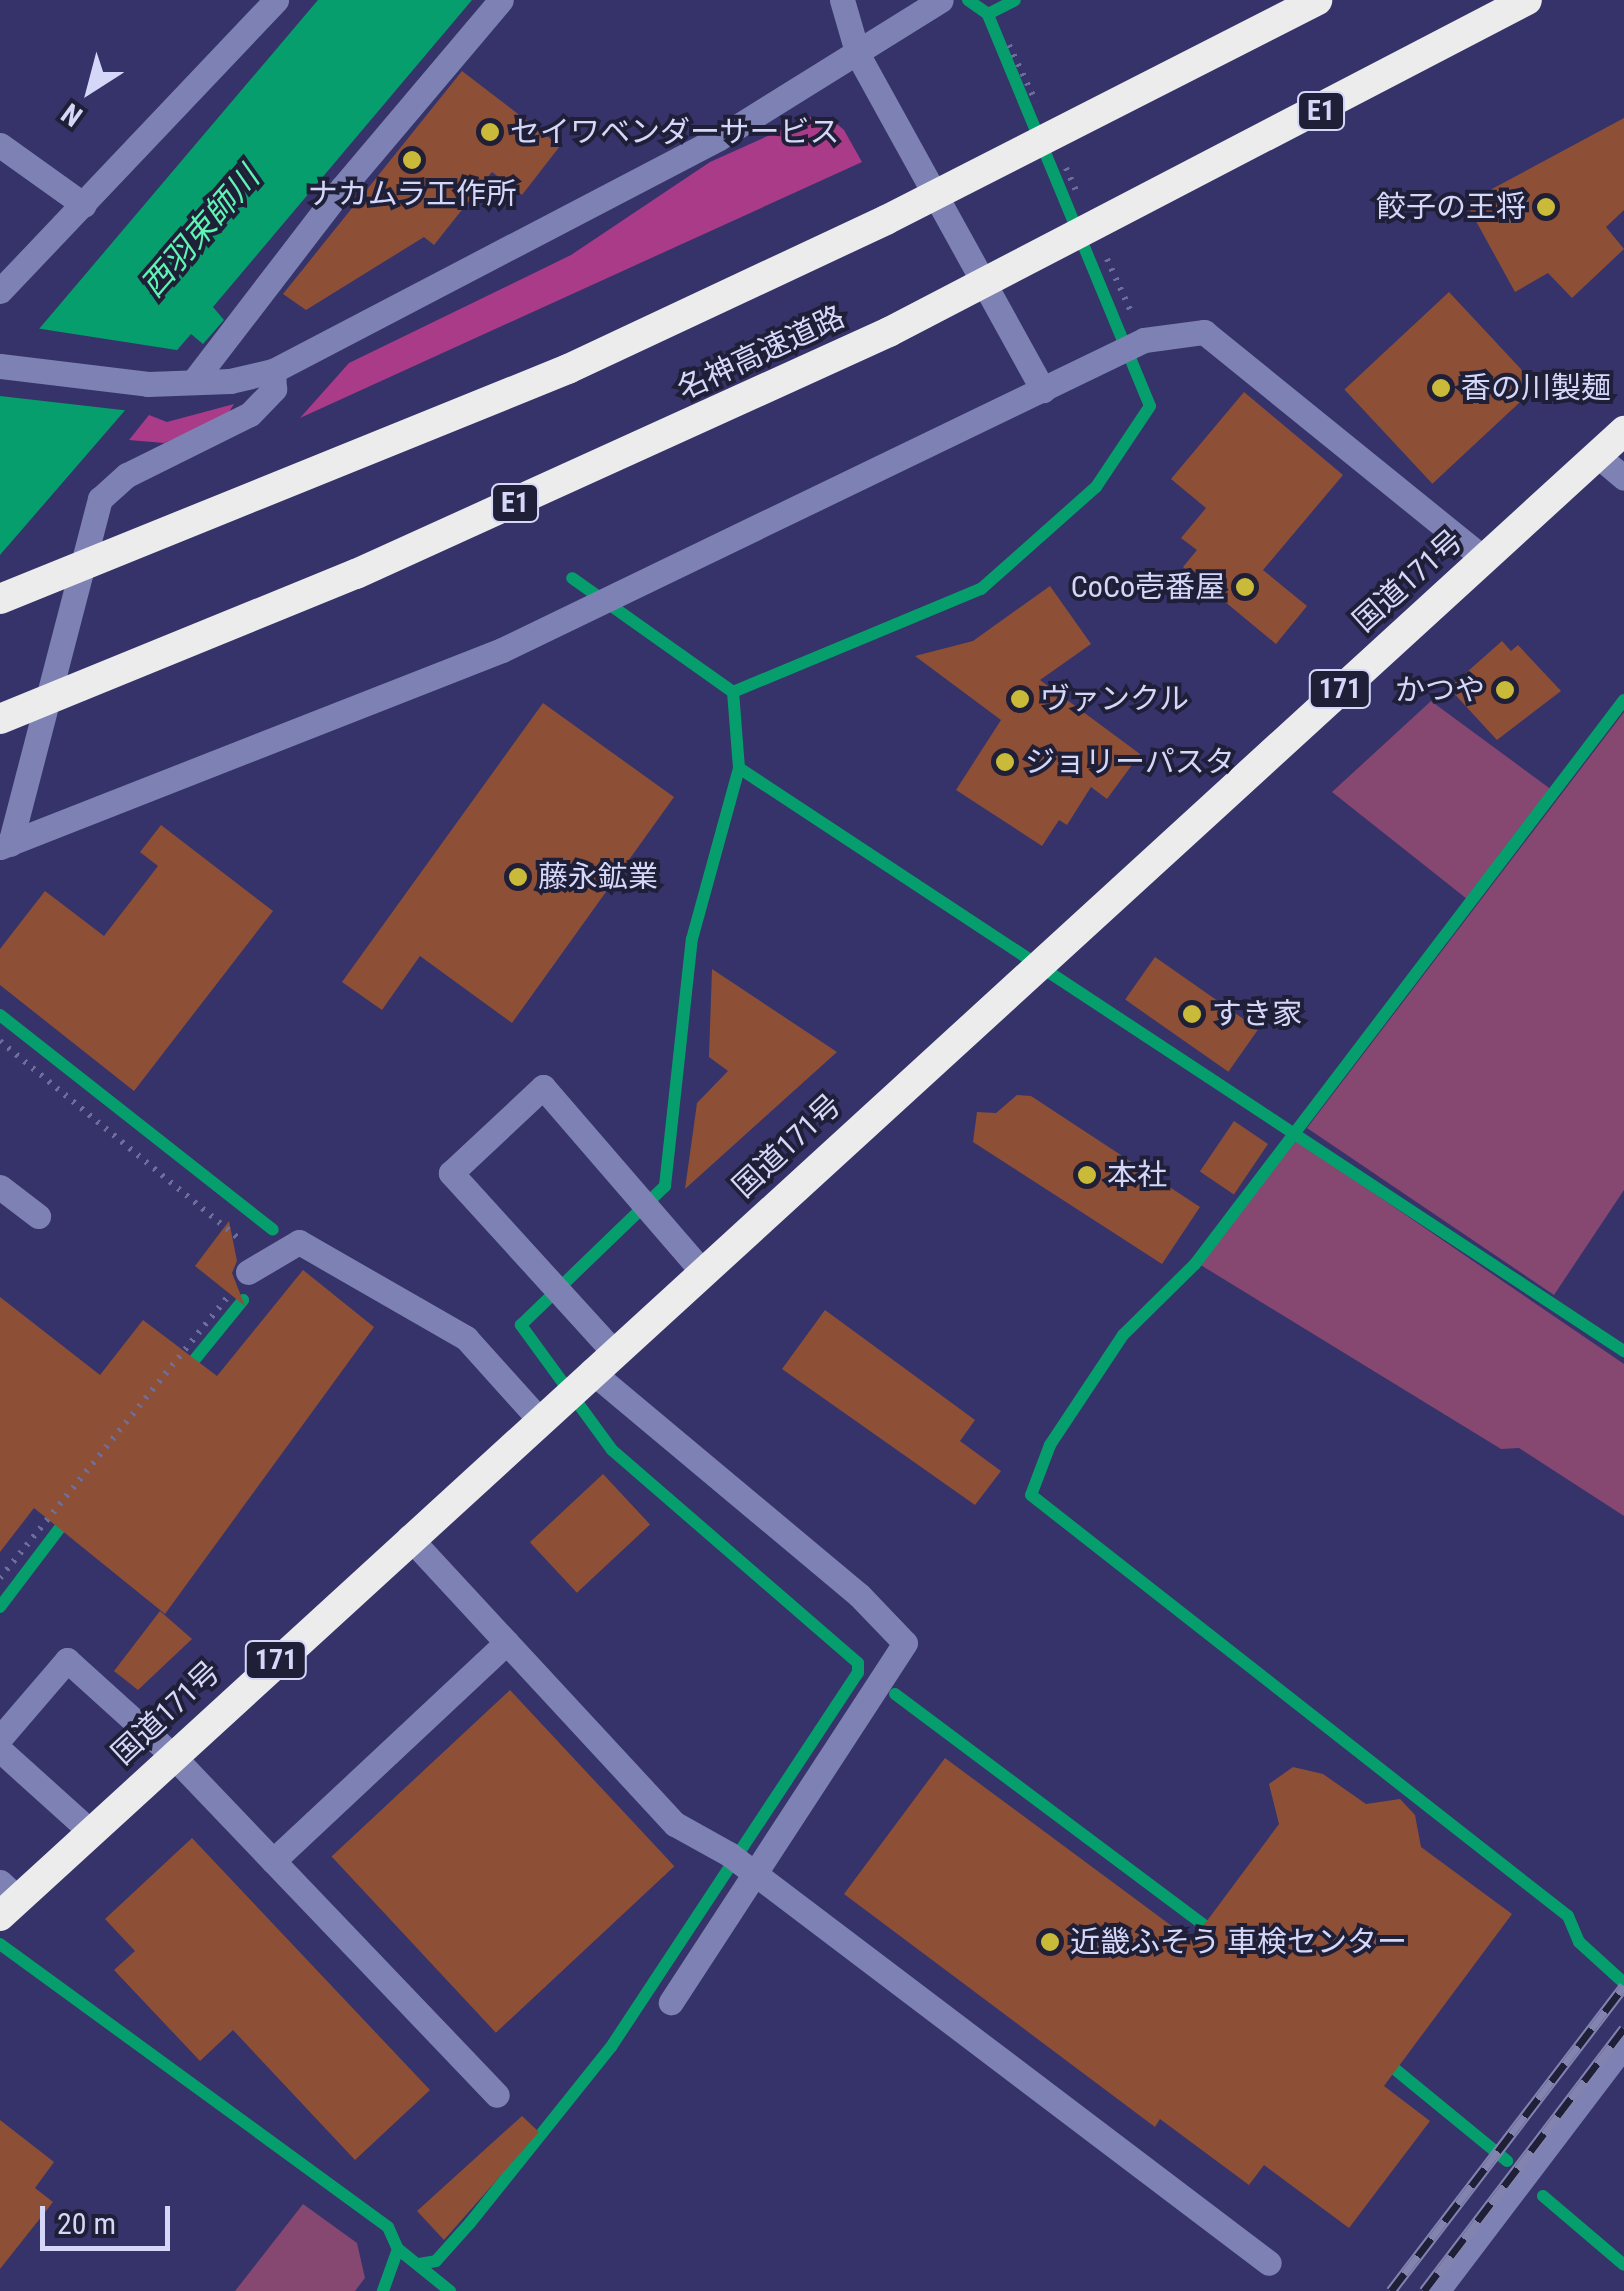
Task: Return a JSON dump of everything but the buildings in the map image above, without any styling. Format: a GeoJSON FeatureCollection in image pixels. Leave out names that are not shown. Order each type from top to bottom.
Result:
{"type":"FeatureCollection","features":[{"type":"Feature","properties":{"kind":"highway"},"geometry":{"type":"LineString","coordinates":[[0,599],[568,369],[886,220],[1317,0]]}},
{"type":"Feature","properties":{"kind":"highway","name":"名神高速道路"},"geometry":{"type":"LineString","coordinates":[[2,718],[513,504],[936,308],[1528,0]]}},
{"type":"Feature","properties":{"kind":"highway","name":"国道171号"},"geometry":{"type":"LineString","coordinates":[[6,1899],[90,1831],[1055,946],[1624,431]]}},
{"type":"Feature","properties":{"kind":"street"},"geometry":{"type":"LineString","coordinates":[[0,292],[276,0]]}},
{"type":"Feature","properties":{"kind":"street"},"geometry":{"type":"LineString","coordinates":[[194,382],[342,188],[500,0]]}},
{"type":"Feature","properties":{"kind":"street"},"geometry":{"type":"LineString","coordinates":[[842,0],[858,55],[1043,390]]}},
{"type":"Feature","properties":{"kind":"street"},"geometry":{"type":"LineString","coordinates":[[4,366],[148,384],[273,371],[720,138],[939,1]]}},
{"type":"Feature","properties":{"kind":"street"},"geometry":{"type":"LineString","coordinates":[[0,145],[84,205]]}},
{"type":"Feature","properties":{"kind":"street"},"geometry":{"type":"LineString","coordinates":[[5,846],[254,752],[586,612],[1144,340],[1204,332],[1484,559]]}},
{"type":"Feature","properties":{"kind":"street"},"geometry":{"type":"LineString","coordinates":[[5,846],[100,499],[127,475],[250,414],[274,389],[273,371]]}},
{"type":"Feature","properties":{"kind":"street"},"geometry":{"type":"LineString","coordinates":[[1598,456],[1624,478]]}},
{"type":"Feature","properties":{"kind":"street"},"geometry":{"type":"LineString","coordinates":[[671,2002],[740,1863],[905,1643],[859,1595],[602,1361],[568,1301],[450,1173],[543,1086],[702,1272]]}},
{"type":"Feature","properties":{"kind":"street"},"geometry":{"type":"LineString","coordinates":[[0,1186],[38,1216]]}},
{"type":"Feature","properties":{"kind":"street"},"geometry":{"type":"LineString","coordinates":[[248,1272],[299,1242],[466,1338],[546,1412]]}},
{"type":"Feature","properties":{"kind":"street"},"geometry":{"type":"LineString","coordinates":[[409,1536],[676,1824],[740,1863],[1269,2263]]}},
{"type":"Feature","properties":{"kind":"street"},"geometry":{"type":"LineString","coordinates":[[273,1861],[507,1642]]}},
{"type":"Feature","properties":{"kind":"street"},"geometry":{"type":"LineString","coordinates":[[0,1738],[67,1660],[172,1755],[497,2095]]}},
{"type":"Feature","properties":{"kind":"street"},"geometry":{"type":"LineString","coordinates":[[0,1750],[90,1831]]}},
{"type":"Feature","properties":{"kind":"street"},"geometry":{"type":"LineString","coordinates":[[1437,2291],[1624,2045]]}},
{"type":"Feature","properties":{"kind":"path"},"geometry":{"type":"LineString","coordinates":[[0,1041],[240,1240],[248,1272],[0,1578]]}},
{"type":"Feature","properties":{"kind":"shaded area"},"geometry":{"type":"Polygon","coordinates":[[[810,117],[830,118],[844,130],[862,162],[300,418],[349,363],[571,255],[710,162],[810,117]]]}},
{"type":"Feature","properties":{"kind":"shaded area"},"geometry":{"type":"Polygon","coordinates":[[[234,404],[226,417],[164,443],[129,440],[149,415],[167,422],[234,404]]]}},
{"type":"Feature","properties":{"kind":"shaded area"},"geometry":{"type":"Polygon","coordinates":[[[1431,701],[1552,790],[1467,899],[1332,792],[1431,701]]]}},
{"type":"Feature","properties":{"kind":"shaded area"},"geometry":{"type":"Polygon","coordinates":[[[1624,712],[1624,1190],[1554,1295],[1307,1128],[1624,712]]]}},
{"type":"Feature","properties":{"kind":"shaded area"},"geometry":{"type":"Polygon","coordinates":[[[1293,1138],[1624,1364],[1624,1516],[1519,1448],[1501,1449],[1199,1264],[1293,1138]]]}},
{"type":"Feature","properties":{"kind":"shaded area"},"geometry":{"type":"Polygon","coordinates":[[[303,2204],[357,2243],[365,2278],[355,2291],[235,2291],[303,2204]]]}},
{"type":"Feature","properties":{"kind":"water","name":"西羽束師川"},"geometry":{"type":"Polygon","coordinates":[[[318,0],[472,0],[213,307],[224,320],[203,344],[191,334],[0,555],[0,375],[318,0]]]}},
{"type":"Feature","properties":{"kind":"pier"},"geometry":{"type":"Polygon","coordinates":[[[35,328],[183,351],[131,411],[0,396],[0,368],[35,328]]]}},
{"type":"Feature","properties":{"kind":"waterway"},"geometry":{"type":"LineString","coordinates":[[968,0],[988,14],[1015,0]]}},
{"type":"Feature","properties":{"kind":"waterway"},"geometry":{"type":"LineString","coordinates":[[733,692],[981,589],[1096,487],[1150,406],[988,14]]}},
{"type":"Feature","properties":{"kind":"waterway"},"geometry":{"type":"LineString","coordinates":[[419,2264],[436,2261],[470,2223],[611,2047],[858,1673],[858,1663],[612,1450],[521,1325],[665,1186],[692,939],[739,768],[733,692],[572,578]]}},
{"type":"Feature","properties":{"kind":"waterway"},"geometry":{"type":"LineString","coordinates":[[1624,700],[1195,1264],[1123,1335],[1050,1445],[1031,1495],[1568,1916],[1579,1942],[1624,1983]]}},
{"type":"Feature","properties":{"kind":"waterway"},"geometry":{"type":"LineString","coordinates":[[739,768],[1624,1351]]}},
{"type":"Feature","properties":{"kind":"waterway"},"geometry":{"type":"LineString","coordinates":[[0,1015],[273,1230]]}},
{"type":"Feature","properties":{"kind":"waterway"},"geometry":{"type":"LineString","coordinates":[[187,1369],[243,1300]]}},
{"type":"Feature","properties":{"kind":"waterway"},"geometry":{"type":"LineString","coordinates":[[0,1607],[68,1517]]}},
{"type":"Feature","properties":{"kind":"waterway"},"geometry":{"type":"LineString","coordinates":[[895,1694],[1217,1935]]}},
{"type":"Feature","properties":{"kind":"waterway"},"geometry":{"type":"LineString","coordinates":[[0,1944],[388,2227],[398,2249],[383,2291]]}},
{"type":"Feature","properties":{"kind":"waterway"},"geometry":{"type":"LineString","coordinates":[[1385,2061],[1507,2161]]}},
{"type":"Feature","properties":{"kind":"waterway"},"geometry":{"type":"LineString","coordinates":[[1543,2196],[1624,2265]]}},
{"type":"Feature","properties":{"kind":"waterway"},"geometry":{"type":"LineString","coordinates":[[398,2249],[450,2291]]}},
{"type":"Feature","properties":{"kind":"railway"},"geometry":{"type":"LineString","coordinates":[[1391,2291],[1624,1986]]}},
{"type":"Feature","properties":{"kind":"railway"},"geometry":{"type":"LineString","coordinates":[[1424,2291],[1624,2028]]}},
{"type":"Feature","properties":{"kind":"place","name":"セイワベンダーサービス"},"geometry":{"type":"Point","coordinates":[490,132]}},
{"type":"Feature","properties":{"kind":"place","name":"ナカムラ工作所"},"geometry":{"type":"Point","coordinates":[412,160]}},
{"type":"Feature","properties":{"kind":"place","name":"餃子の王将"},"geometry":{"type":"Point","coordinates":[1546,207]}},
{"type":"Feature","properties":{"kind":"place","name":"香の川製麺"},"geometry":{"type":"Point","coordinates":[1441,388]}},
{"type":"Feature","properties":{"kind":"place","name":"CoCo壱番屋"},"geometry":{"type":"Point","coordinates":[1245,587]}},
{"type":"Feature","properties":{"kind":"place","name":"かつや"},"geometry":{"type":"Point","coordinates":[1505,690]}},
{"type":"Feature","properties":{"kind":"place","name":"ヴァンクル"},"geometry":{"type":"Point","coordinates":[1020,699]}},
{"type":"Feature","properties":{"kind":"place","name":"ジョリーパスタ"},"geometry":{"type":"Point","coordinates":[1005,762]}},
{"type":"Feature","properties":{"kind":"place","name":"藤永鉱業"},"geometry":{"type":"Point","coordinates":[518,877]}},
{"type":"Feature","properties":{"kind":"place","name":"すき家"},"geometry":{"type":"Point","coordinates":[1192,1014]}},
{"type":"Feature","properties":{"kind":"place","name":"本社"},"geometry":{"type":"Point","coordinates":[1087,1175]}},
{"type":"Feature","properties":{"kind":"place","name":"近畿ふそう 車検センター"},"geometry":{"type":"Point","coordinates":[1050,1942]}}]}
